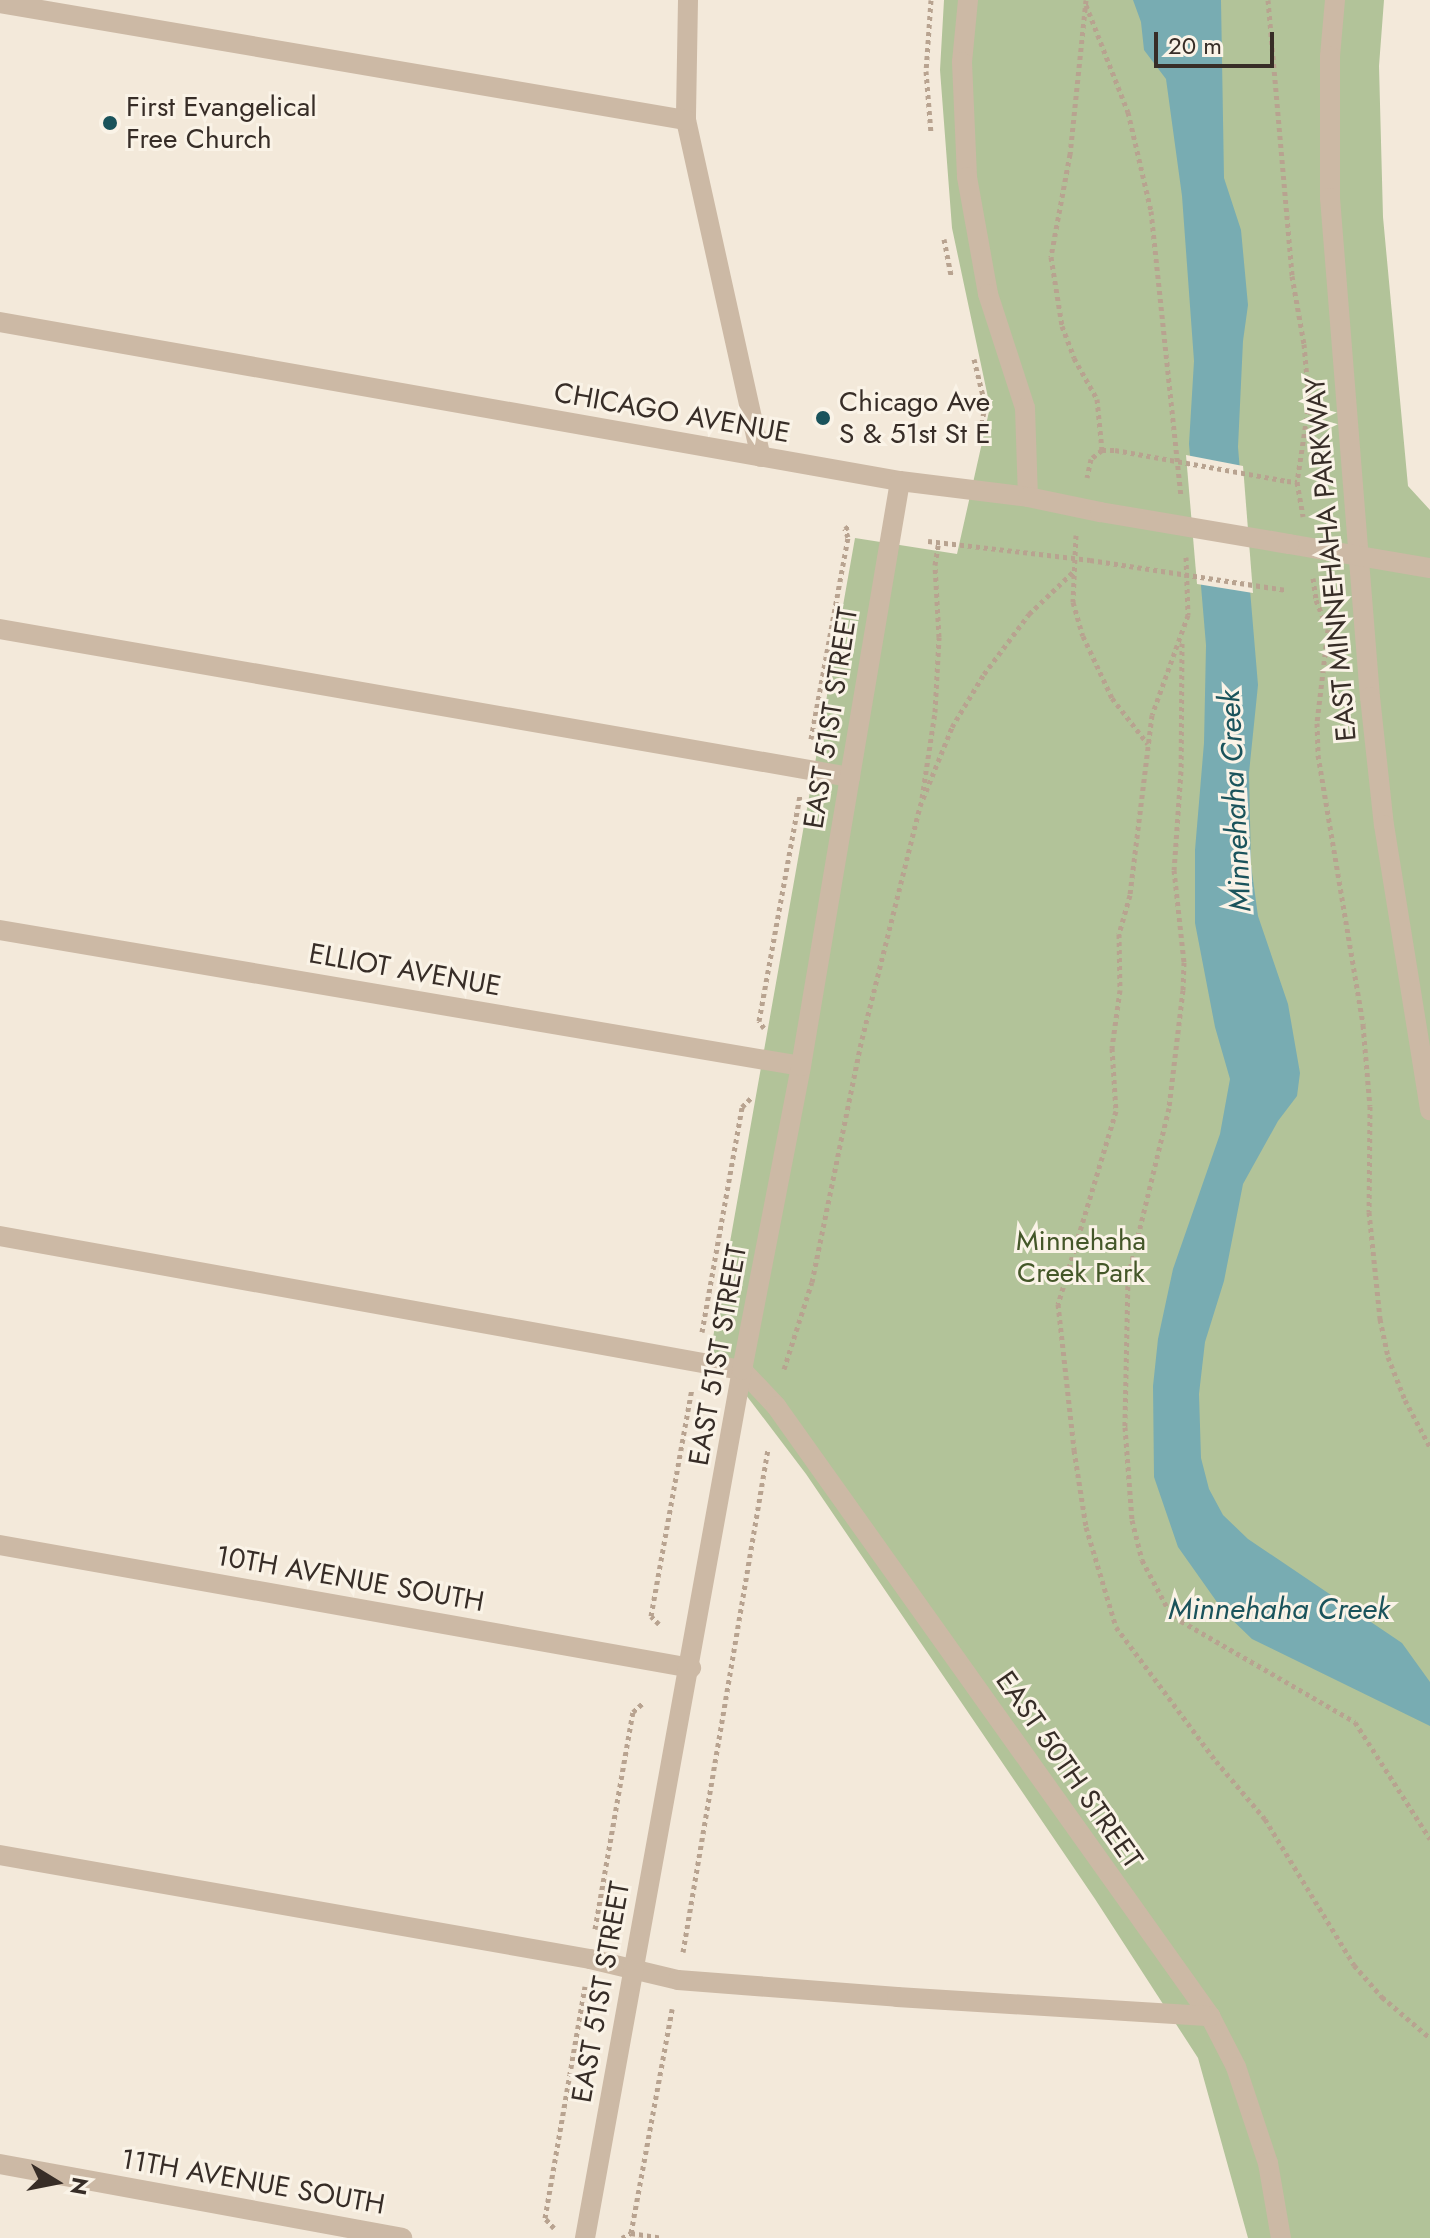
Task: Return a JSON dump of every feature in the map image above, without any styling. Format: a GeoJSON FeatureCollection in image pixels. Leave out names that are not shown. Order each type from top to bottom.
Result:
{"type":"FeatureCollection","features":[{"type":"Feature","properties":{"kind":"street"},"geometry":{"type":"LineString","coordinates":[[688,0],[686,120],[761,457]]}},
{"type":"Feature","properties":{"kind":"street"},"geometry":{"type":"LineString","coordinates":[[968,0],[962,62],[967,177],[988,294],[1025,408],[1028,497]]}},
{"type":"Feature","properties":{"kind":"street","name":"EAST MINNEHAHA PARKWAY"},"geometry":{"type":"LineString","coordinates":[[1335,0],[1330,56],[1330,198],[1360,556],[1384,825],[1430,1110]]}},
{"type":"Feature","properties":{"kind":"street"},"geometry":{"type":"LineString","coordinates":[[0,3],[686,120]]}},
{"type":"Feature","properties":{"kind":"street","name":"CHICAGO AVENUE"},"geometry":{"type":"LineString","coordinates":[[0,322],[900,481],[1028,497],[1430,568]]}},
{"type":"Feature","properties":{"kind":"street","name":"EAST 51ST STREET"},"geometry":{"type":"LineString","coordinates":[[585,2238],[691,1668],[742,1370],[801,1066],[900,481]]}},
{"type":"Feature","properties":{"kind":"street"},"geometry":{"type":"LineString","coordinates":[[0,629],[850,777]]}},
{"type":"Feature","properties":{"kind":"street","name":"ELLIOT AVENUE"},"geometry":{"type":"LineString","coordinates":[[0,930],[801,1066]]}},
{"type":"Feature","properties":{"kind":"street"},"geometry":{"type":"LineString","coordinates":[[0,1236],[742,1370]]}},
{"type":"Feature","properties":{"kind":"street","name":"EAST 50TH STREET"},"geometry":{"type":"LineString","coordinates":[[742,1370],[776,1406],[1210,2016],[1236,2067],[1268,2163],[1281,2238]]}},
{"type":"Feature","properties":{"kind":"street","name":"10TH AVENUE SOUTH"},"geometry":{"type":"LineString","coordinates":[[0,1545],[691,1668]]}},
{"type":"Feature","properties":{"kind":"street"},"geometry":{"type":"LineString","coordinates":[[0,1855],[590,1959],[678,1980],[1210,2016]]}},
{"type":"Feature","properties":{"kind":"street","name":"11TH AVENUE SOUTH"},"geometry":{"type":"LineString","coordinates":[[0,2164],[402,2238]]}},
{"type":"Feature","properties":{"kind":"path"},"geometry":{"type":"LineString","coordinates":[[1091,459],[1102,450],[1115,450],[1297,482],[1309,402],[1304,344],[1292,276],[1268,0]]}},
{"type":"Feature","properties":{"kind":"path"},"geometry":{"type":"LineString","coordinates":[[1086,3],[1070,154],[1051,257],[1062,326],[1074,358],[1097,399],[1102,450]]}},
{"type":"Feature","properties":{"kind":"path"},"geometry":{"type":"LineString","coordinates":[[1086,3],[1128,112],[1151,211],[1181,499]]}},
{"type":"Feature","properties":{"kind":"path"},"geometry":{"type":"LineString","coordinates":[[928,541],[1074,555],[1285,590]]}},
{"type":"Feature","properties":{"kind":"path"},"geometry":{"type":"LineString","coordinates":[[785,1366],[812,1282],[867,1013],[920,806],[935,712],[939,637],[935,565],[939,541]]}},
{"type":"Feature","properties":{"kind":"path"},"geometry":{"type":"LineString","coordinates":[[1185,545],[1189,602],[1182,636],[1152,715],[1130,895],[1119,934],[1120,990],[1112,1048],[1116,1111],[1058,1304],[1086,1527],[1116,1627],[1142,1665],[1265,1819],[1354,1965],[1382,1997],[1430,2038]]}},
{"type":"Feature","properties":{"kind":"path"},"geometry":{"type":"LineString","coordinates":[[1074,555],[1073,602],[1088,647],[1112,698],[1149,745]]}},
{"type":"Feature","properties":{"kind":"path"},"geometry":{"type":"LineString","coordinates":[[920,806],[952,727],[984,674],[1029,614],[1073,572]]}},
{"type":"Feature","properties":{"kind":"path"},"geometry":{"type":"LineString","coordinates":[[1316,600],[1328,629],[1317,723],[1318,755],[1363,1025],[1370,1106],[1369,1212],[1380,1319],[1388,1357],[1405,1400],[1430,1447]]}},
{"type":"Feature","properties":{"kind":"path"},"geometry":{"type":"LineString","coordinates":[[1182,636],[1181,771],[1174,870],[1184,962],[1183,990],[1169,1108],[1128,1278],[1125,1427],[1132,1520],[1142,1560],[1168,1609],[1181,1621],[1355,1722],[1430,1839]]}},
{"type":"Feature","properties":{"kind":"path"},"geometry":{"type":"LineString","coordinates":[[631,2233],[678,1980],[765,1466]]}},
{"type":"Feature","properties":{"kind":"path"},"geometry":{"type":"LineString","coordinates":[[622,2238],[631,2233],[663,2238]]}},
{"type":"Feature","properties":{"kind":"green space","name":"Minnehaha Creek Park"},"geometry":{"type":"Polygon","coordinates":[[[944,0],[1384,0],[1379,66],[1383,217],[1408,486],[1430,510],[1430,2238],[1248,2238],[1198,2058],[1095,1899],[806,1474],[711,1349],[855,538],[957,554],[990,407],[952,228],[940,70],[944,0]]]}},
{"type":"Feature","properties":{"kind":"water","name":"Minnehaha Creek"},"geometry":{"type":"Polygon","coordinates":[[[1133,0],[1221,0],[1224,178],[1241,230],[1248,305],[1243,341],[1238,447],[1258,685],[1249,773],[1251,865],[1258,916],[1288,1004],[1300,1073],[1297,1096],[1278,1121],[1243,1184],[1224,1281],[1205,1342],[1199,1394],[1201,1458],[1209,1489],[1223,1515],[1248,1539],[1402,1643],[1430,1682],[1430,1726],[1252,1639],[1224,1612],[1178,1547],[1154,1477],[1153,1386],[1158,1339],[1173,1269],[1220,1134],[1230,1079],[1215,1027],[1195,923],[1195,850],[1204,743],[1206,645],[1189,444],[1194,361],[1182,196],[1166,79],[1144,50],[1141,22],[1133,0]]]}},
{"type":"Feature","properties":{"kind":"pier"},"geometry":{"type":"Polygon","coordinates":[[[1186,455],[1243,466],[1253,593],[1197,584],[1186,455]]]}},
{"type":"Feature","properties":{"kind":"place","name":"First Evangelical Free Church"},"geometry":{"type":"Point","coordinates":[110,123]}},
{"type":"Feature","properties":{"kind":"place","name":"Chicago Ave S & 51st St E"},"geometry":{"type":"Point","coordinates":[823,418]}}]}
